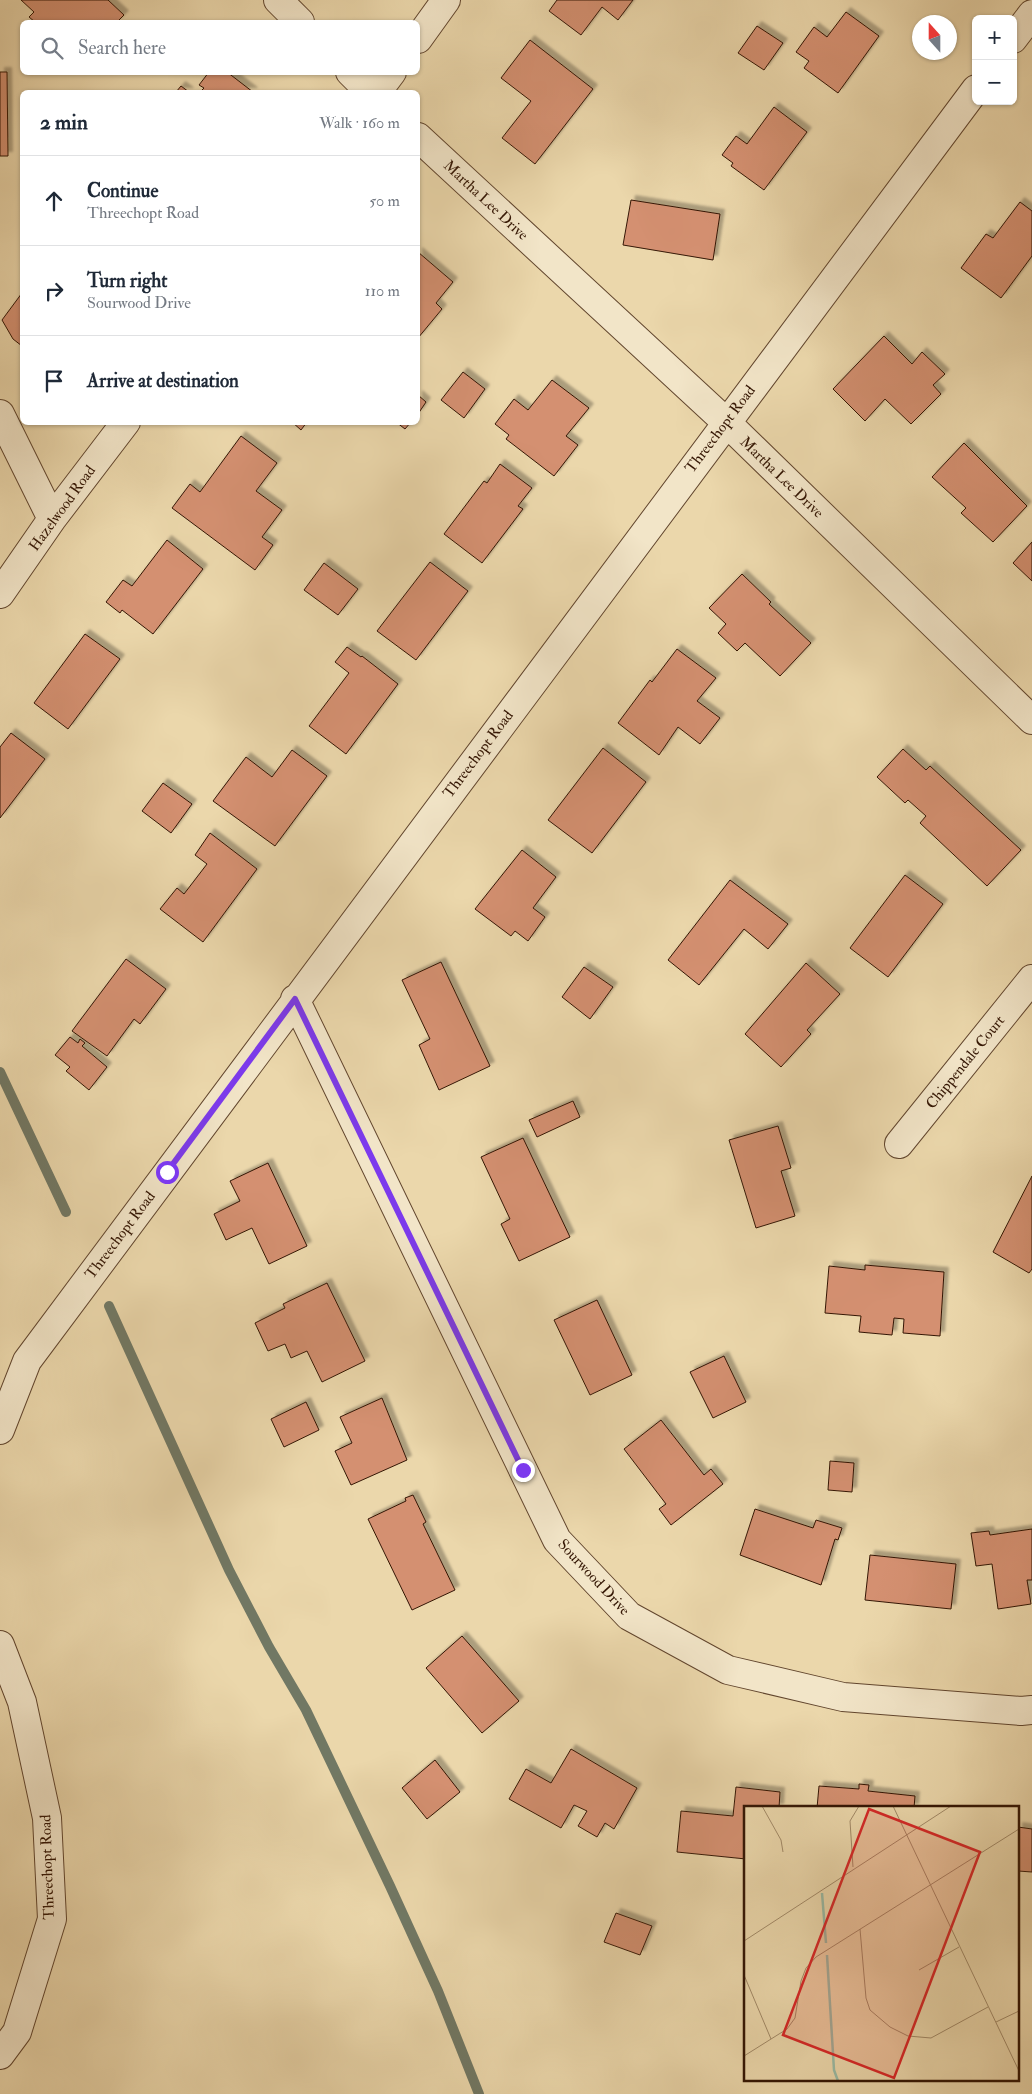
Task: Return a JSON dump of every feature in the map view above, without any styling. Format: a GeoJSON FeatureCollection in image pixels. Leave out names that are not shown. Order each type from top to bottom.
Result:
{"type":"FeatureCollection","features":[{"type":"Feature","properties":{"kind":"street"},"geometry":{"type":"LineString","coordinates":[[278,0],[298,20]]}},
{"type":"Feature","properties":{"kind":"street"},"geometry":{"type":"LineString","coordinates":[[420,35],[446,0]]}},
{"type":"Feature","properties":{"kind":"street"},"geometry":{"type":"LineString","coordinates":[[1017,34],[1032,14]]}},
{"type":"Feature","properties":{"kind":"street"},"geometry":{"type":"LineString","coordinates":[[353,75],[368,90]]}},
{"type":"Feature","properties":{"kind":"street"},"geometry":{"type":"LineString","coordinates":[[378,90],[390,75]]}},
{"type":"Feature","properties":{"kind":"street","name":"Threechopt Road"},"geometry":{"type":"LineString","coordinates":[[0,1430],[27,1361],[295,999],[972,94]]}},
{"type":"Feature","properties":{"kind":"street","name":"Martha Lee Drive"},"geometry":{"type":"LineString","coordinates":[[420,139],[726,422],[1032,720]]}},
{"type":"Feature","properties":{"kind":"street"},"geometry":{"type":"LineString","coordinates":[[0,414],[52,520]]}},
{"type":"Feature","properties":{"kind":"street","name":"Hazelwood Road"},"geometry":{"type":"LineString","coordinates":[[0,594],[52,520],[124,425]]}},
{"type":"Feature","properties":{"kind":"street","name":"Chippendale Court"},"geometry":{"type":"LineString","coordinates":[[899,1144],[1032,979]]}},
{"type":"Feature","properties":{"kind":"street","name":"Sourwood Drive"},"geometry":{"type":"LineString","coordinates":[[295,999],[557,1540],[629,1616],[728,1670],[843,1697],[1021,1711],[1032,1710]]}},
{"type":"Feature","properties":{"kind":"street","name":"Threechopt Road"},"geometry":{"type":"LineString","coordinates":[[0,1645],[22,1702],[47,1818],[52,1919],[17,2032],[0,2055]]}},
{"type":"Feature","properties":{"kind":"building"},"geometry":{"type":"Polygon","coordinates":[[[21,0],[108,0],[124,15],[119,20],[33,20],[29,17],[34,12],[21,0]]]}},
{"type":"Feature","properties":{"kind":"building"},"geometry":{"type":"Polygon","coordinates":[[[557,0],[633,0],[618,20],[602,7],[581,35],[549,11],[557,0]]]}},
{"type":"Feature","properties":{"kind":"building"},"geometry":{"type":"Polygon","coordinates":[[[846,12],[879,36],[838,93],[804,68],[809,61],[796,52],[814,27],[827,37],[846,12]]]}},
{"type":"Feature","properties":{"kind":"building"},"geometry":{"type":"Polygon","coordinates":[[[757,26],[783,43],[764,70],[738,53],[757,26]]]}},
{"type":"Feature","properties":{"kind":"building"},"geometry":{"type":"Polygon","coordinates":[[[530,40],[593,89],[535,164],[502,138],[531,101],[501,78],[530,40]]]}},
{"type":"Feature","properties":{"kind":"building"},"geometry":{"type":"Polygon","coordinates":[[[0,72],[7,72],[8,156],[0,156],[0,72]]]}},
{"type":"Feature","properties":{"kind":"building"},"geometry":{"type":"Polygon","coordinates":[[[207,75],[231,75],[250,90],[202,90],[204,88],[199,85],[207,75]]]}},
{"type":"Feature","properties":{"kind":"building"},"geometry":{"type":"Polygon","coordinates":[[[181,86],[186,90],[178,90],[181,86]]]}},
{"type":"Feature","properties":{"kind":"building"},"geometry":{"type":"Polygon","coordinates":[[[774,107],[807,132],[764,190],[731,166],[733,163],[722,155],[736,136],[747,144],[774,107]]]}},
{"type":"Feature","properties":{"kind":"building"},"geometry":{"type":"Polygon","coordinates":[[[631,200],[720,214],[713,260],[623,245],[631,200]]]}},
{"type":"Feature","properties":{"kind":"building"},"geometry":{"type":"Polygon","coordinates":[[[1020,202],[1032,211],[1032,256],[1001,298],[961,268],[986,234],[993,238],[1020,202]]]}},
{"type":"Feature","properties":{"kind":"building"},"geometry":{"type":"Polygon","coordinates":[[[420,254],[453,282],[436,303],[442,309],[420,336],[420,254]]]}},
{"type":"Feature","properties":{"kind":"building"},"geometry":{"type":"Polygon","coordinates":[[[20,296],[20,344],[13,339],[2,320],[20,296]]]}},
{"type":"Feature","properties":{"kind":"building"},"geometry":{"type":"Polygon","coordinates":[[[884,336],[912,364],[922,352],[945,374],[933,385],[941,394],[911,424],[885,399],[865,421],[833,389],[884,336]]]}},
{"type":"Feature","properties":{"kind":"building"},"geometry":{"type":"Polygon","coordinates":[[[463,372],[485,389],[464,418],[441,400],[463,372]]]}},
{"type":"Feature","properties":{"kind":"building"},"geometry":{"type":"Polygon","coordinates":[[[552,380],[589,408],[566,436],[578,445],[554,476],[506,439],[509,435],[495,424],[514,399],[528,410],[552,380]]]}},
{"type":"Feature","properties":{"kind":"building"},"geometry":{"type":"Polygon","coordinates":[[[420,397],[426,402],[420,411],[420,397]]]}},
{"type":"Feature","properties":{"kind":"building"},"geometry":{"type":"Polygon","coordinates":[[[295,425],[305,425],[301,430],[295,425]]]}},
{"type":"Feature","properties":{"kind":"building"},"geometry":{"type":"Polygon","coordinates":[[[400,425],[408,425],[405,429],[400,425]]]}},
{"type":"Feature","properties":{"kind":"building"},"geometry":{"type":"Polygon","coordinates":[[[241,436],[277,463],[256,491],[282,510],[262,537],[273,545],[255,570],[172,508],[190,484],[200,492],[241,436]]]}},
{"type":"Feature","properties":{"kind":"building"},"geometry":{"type":"Polygon","coordinates":[[[964,443],[1027,506],[993,542],[961,513],[966,508],[932,477],[964,443]]]}},
{"type":"Feature","properties":{"kind":"building"},"geometry":{"type":"Polygon","coordinates":[[[500,464],[532,488],[518,506],[523,509],[482,563],[444,534],[484,481],[487,483],[500,464]]]}},
{"type":"Feature","properties":{"kind":"building"},"geometry":{"type":"Polygon","coordinates":[[[167,540],[203,569],[153,634],[122,610],[120,613],[106,602],[123,580],[132,586],[167,540]]]}},
{"type":"Feature","properties":{"kind":"building"},"geometry":{"type":"Polygon","coordinates":[[[1032,542],[1032,581],[1013,563],[1032,542]]]}},
{"type":"Feature","properties":{"kind":"building"},"geometry":{"type":"Polygon","coordinates":[[[430,562],[468,591],[416,660],[377,631],[430,562]]]}},
{"type":"Feature","properties":{"kind":"building"},"geometry":{"type":"Polygon","coordinates":[[[324,563],[358,589],[338,615],[304,590],[324,563]]]}},
{"type":"Feature","properties":{"kind":"building"},"geometry":{"type":"Polygon","coordinates":[[[742,574],[771,602],[769,604],[811,643],[780,676],[745,643],[737,651],[718,633],[726,624],[709,608],[742,574]]]}},
{"type":"Feature","properties":{"kind":"building"},"geometry":{"type":"Polygon","coordinates":[[[85,634],[120,659],[68,729],[34,703],[85,634]]]}},
{"type":"Feature","properties":{"kind":"building"},"geometry":{"type":"Polygon","coordinates":[[[347,647],[362,656],[398,684],[346,754],[309,726],[349,673],[335,662],[347,647]]]}},
{"type":"Feature","properties":{"kind":"building"},"geometry":{"type":"Polygon","coordinates":[[[677,649],[716,678],[697,701],[720,718],[700,744],[678,727],[659,755],[618,723],[650,680],[652,682],[677,649]]]}},
{"type":"Feature","properties":{"kind":"building"},"geometry":{"type":"Polygon","coordinates":[[[11,733],[45,759],[0,818],[0,747],[11,733]]]}},
{"type":"Feature","properties":{"kind":"building"},"geometry":{"type":"Polygon","coordinates":[[[603,748],[646,782],[592,853],[548,820],[603,748]]]}},
{"type":"Feature","properties":{"kind":"building"},"geometry":{"type":"Polygon","coordinates":[[[903,749],[926,770],[930,766],[1021,850],[987,886],[920,823],[926,816],[908,800],[905,803],[877,777],[903,749]]]}},
{"type":"Feature","properties":{"kind":"building"},"geometry":{"type":"Polygon","coordinates":[[[292,750],[327,776],[275,846],[213,801],[246,757],[272,777],[292,750]]]}},
{"type":"Feature","properties":{"kind":"building"},"geometry":{"type":"Polygon","coordinates":[[[163,783],[192,804],[171,833],[142,811],[163,783]]]}},
{"type":"Feature","properties":{"kind":"building"},"geometry":{"type":"Polygon","coordinates":[[[210,833],[257,869],[203,942],[160,909],[177,888],[184,894],[207,864],[195,855],[210,833]]]}},
{"type":"Feature","properties":{"kind":"building"},"geometry":{"type":"Polygon","coordinates":[[[522,850],[556,877],[533,908],[545,917],[528,941],[515,931],[511,936],[475,909],[522,850]]]}},
{"type":"Feature","properties":{"kind":"building"},"geometry":{"type":"Polygon","coordinates":[[[905,875],[943,904],[888,977],[850,948],[905,875]]]}},
{"type":"Feature","properties":{"kind":"building"},"geometry":{"type":"Polygon","coordinates":[[[730,880],[788,924],[768,949],[744,929],[699,985],[668,960],[730,880]]]}},
{"type":"Feature","properties":{"kind":"building"},"geometry":{"type":"Polygon","coordinates":[[[126,959],[166,989],[140,1024],[134,1019],[107,1056],[72,1031],[126,959]]]}},
{"type":"Feature","properties":{"kind":"building"},"geometry":{"type":"Polygon","coordinates":[[[441,962],[490,1066],[439,1090],[419,1045],[430,1039],[402,980],[441,962]]]}},
{"type":"Feature","properties":{"kind":"building"},"geometry":{"type":"Polygon","coordinates":[[[806,963],[840,994],[807,1030],[811,1034],[781,1067],[745,1034],[806,963]]]}},
{"type":"Feature","properties":{"kind":"building"},"geometry":{"type":"Polygon","coordinates":[[[584,967],[613,987],[590,1019],[562,997],[584,967]]]}},
{"type":"Feature","properties":{"kind":"building"},"geometry":{"type":"Polygon","coordinates":[[[70,1037],[78,1043],[80,1039],[85,1043],[82,1046],[107,1067],[89,1090],[66,1071],[70,1067],[55,1055],[70,1037]]]}},
{"type":"Feature","properties":{"kind":"building"},"geometry":{"type":"Polygon","coordinates":[[[573,1101],[580,1117],[537,1137],[529,1120],[573,1101]]]}},
{"type":"Feature","properties":{"kind":"building"},"geometry":{"type":"Polygon","coordinates":[[[778,1126],[791,1168],[781,1171],[795,1216],[756,1228],[729,1140],[778,1126]]]}},
{"type":"Feature","properties":{"kind":"building"},"geometry":{"type":"Polygon","coordinates":[[[523,1138],[570,1237],[519,1261],[501,1224],[510,1219],[481,1157],[523,1138]]]}},
{"type":"Feature","properties":{"kind":"building"},"geometry":{"type":"Polygon","coordinates":[[[268,1163],[307,1246],[269,1264],[252,1228],[226,1240],[214,1214],[240,1201],[230,1181],[268,1163]]]}},
{"type":"Feature","properties":{"kind":"building"},"geometry":{"type":"Polygon","coordinates":[[[1032,1176],[1032,1269],[1029,1273],[993,1252],[1032,1176]]]}},
{"type":"Feature","properties":{"kind":"building"},"geometry":{"type":"Polygon","coordinates":[[[865,1265],[944,1272],[940,1336],[903,1333],[904,1319],[894,1318],[892,1335],[859,1332],[861,1316],[825,1313],[829,1266],[865,1270],[865,1265]]]}},
{"type":"Feature","properties":{"kind":"building"},"geometry":{"type":"Polygon","coordinates":[[[327,1283],[365,1361],[322,1382],[307,1351],[291,1358],[285,1344],[268,1351],[255,1323],[285,1308],[283,1304],[327,1283]]]}},
{"type":"Feature","properties":{"kind":"building"},"geometry":{"type":"Polygon","coordinates":[[[597,1300],[632,1375],[590,1395],[554,1320],[597,1300]]]}},
{"type":"Feature","properties":{"kind":"building"},"geometry":{"type":"Polygon","coordinates":[[[724,1356],[746,1402],[713,1418],[690,1372],[724,1356]]]}},
{"type":"Feature","properties":{"kind":"building"},"geometry":{"type":"Polygon","coordinates":[[[382,1398],[407,1460],[351,1485],[335,1451],[352,1443],[340,1417],[382,1398]]]}},
{"type":"Feature","properties":{"kind":"building"},"geometry":{"type":"Polygon","coordinates":[[[306,1402],[319,1430],[284,1447],[271,1419],[306,1402]]]}},
{"type":"Feature","properties":{"kind":"building"},"geometry":{"type":"Polygon","coordinates":[[[661,1420],[704,1475],[711,1469],[723,1484],[671,1525],[659,1509],[666,1504],[624,1449],[661,1420]]]}},
{"type":"Feature","properties":{"kind":"building"},"geometry":{"type":"Polygon","coordinates":[[[830,1461],[854,1463],[852,1492],[828,1490],[830,1461]]]}},
{"type":"Feature","properties":{"kind":"building"},"geometry":{"type":"Polygon","coordinates":[[[413,1495],[426,1522],[423,1524],[455,1590],[412,1610],[368,1519],[406,1501],[405,1498],[413,1495]]]}},
{"type":"Feature","properties":{"kind":"building"},"geometry":{"type":"Polygon","coordinates":[[[755,1509],[813,1528],[816,1520],[842,1528],[838,1540],[835,1539],[821,1585],[740,1555],[755,1509]]]}},
{"type":"Feature","properties":{"kind":"building"},"geometry":{"type":"Polygon","coordinates":[[[1032,1529],[1032,1580],[1027,1580],[1031,1604],[998,1609],[992,1564],[976,1566],[971,1533],[989,1531],[990,1535],[1032,1529]]]}},
{"type":"Feature","properties":{"kind":"building"},"geometry":{"type":"Polygon","coordinates":[[[870,1555],[956,1564],[951,1609],[865,1600],[870,1555]]]}},
{"type":"Feature","properties":{"kind":"building"},"geometry":{"type":"Polygon","coordinates":[[[462,1636],[519,1701],[482,1733],[426,1668],[462,1636]]]}},
{"type":"Feature","properties":{"kind":"building"},"geometry":{"type":"Polygon","coordinates":[[[571,1749],[637,1788],[614,1829],[605,1823],[597,1837],[578,1826],[587,1811],[574,1805],[561,1828],[509,1799],[526,1769],[551,1783],[571,1749]]]}},
{"type":"Feature","properties":{"kind":"building"},"geometry":{"type":"Polygon","coordinates":[[[435,1760],[460,1792],[427,1819],[402,1788],[435,1760]]]}},
{"type":"Feature","properties":{"kind":"building"},"geometry":{"type":"Polygon","coordinates":[[[859,1784],[869,1785],[868,1791],[915,1796],[914,1806],[817,1806],[819,1786],[859,1789],[859,1784]]]}},
{"type":"Feature","properties":{"kind":"building"},"geometry":{"type":"Polygon","coordinates":[[[736,1787],[780,1792],[779,1806],[744,1806],[744,1859],[677,1852],[681,1811],[733,1816],[736,1787]]]}},
{"type":"Feature","properties":{"kind":"building"},"geometry":{"type":"Polygon","coordinates":[[[1020,1827],[1032,1829],[1032,1872],[1020,1871],[1020,1827]]]}},
{"type":"Feature","properties":{"kind":"building"},"geometry":{"type":"Polygon","coordinates":[[[616,1913],[652,1926],[640,1955],[604,1942],[616,1913]]]}},
{"type":"Feature","properties":{"kind":"waterway"},"geometry":{"type":"LineString","coordinates":[[0,1072],[66,1212]]}},
{"type":"Feature","properties":{"kind":"waterway"},"geometry":{"type":"LineString","coordinates":[[109,1306],[229,1570],[269,1647],[306,1710],[390,1886],[438,1991],[479,2094]]}},
{"type":"Feature","properties":{"kind":"route"},"geometry":{"type":"LineString","coordinates":[[167,1172],[295,999],[523,1470]]}}]}
